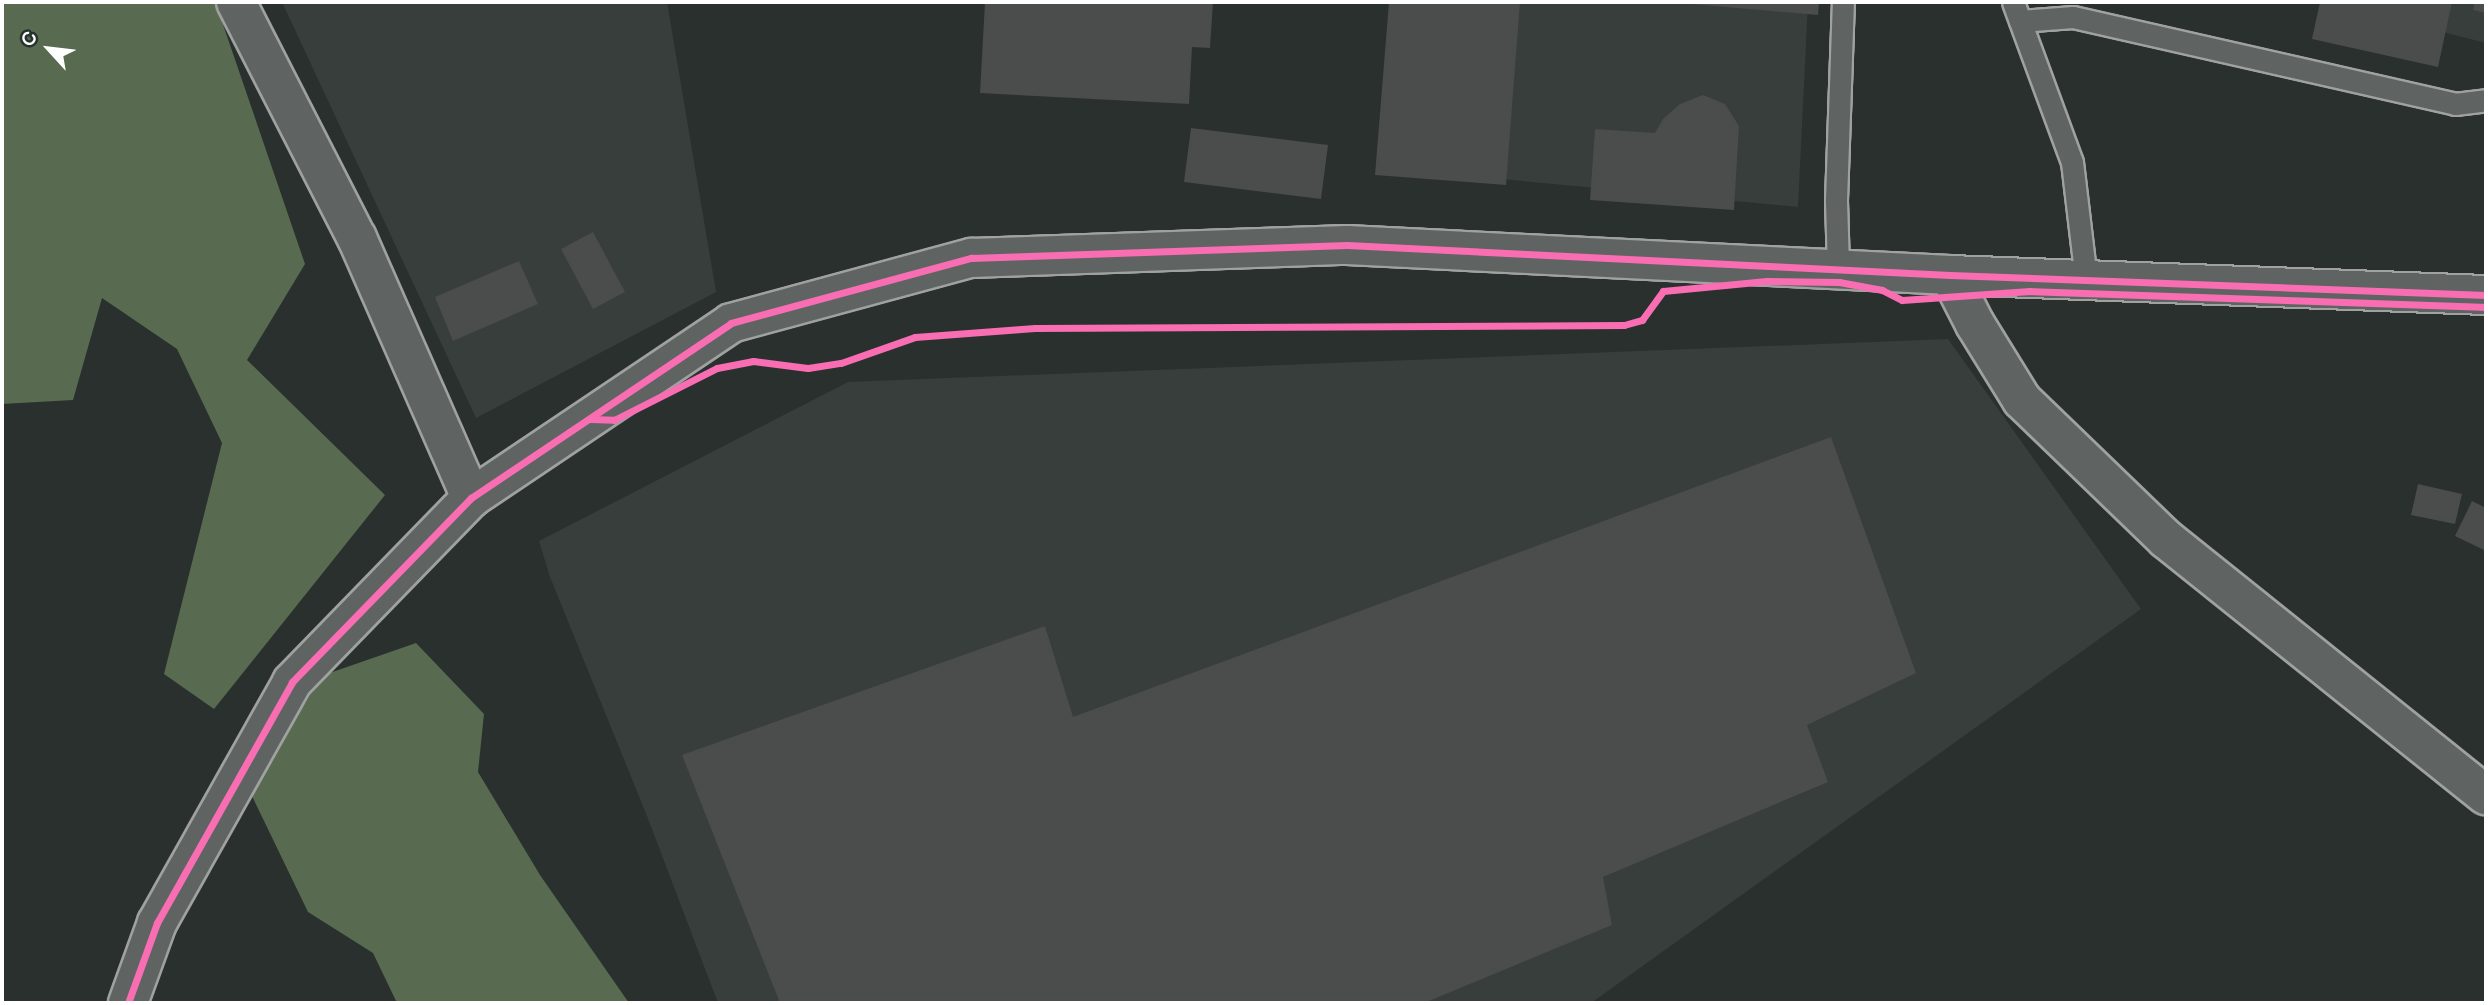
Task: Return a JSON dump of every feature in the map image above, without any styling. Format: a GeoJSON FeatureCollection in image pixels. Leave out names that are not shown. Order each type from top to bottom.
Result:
{"type":"FeatureCollection","features":[{"type":"Feature","properties":{"kind":"street"},"geometry":{"type":"LineString","coordinates":[[236,2],[357,238],[471,498]]}},
{"type":"Feature","properties":{"kind":"street"},"geometry":{"type":"LineString","coordinates":[[128,1003],[157,923],[292,682],[471,498],[731,323],[971,258],[1346,245],[1950,275],[2486,295]]}},
{"type":"Feature","properties":{"kind":"street"},"geometry":{"type":"LineString","coordinates":[[1950,275],[1975,324],[2022,400],[2166,539],[2486,795]]}},
{"type":"Feature","properties":{"kind":"lane"},"geometry":{"type":"LineString","coordinates":[[1838,268],[1836,200],[1843,2]]}},
{"type":"Feature","properties":{"kind":"lane"},"geometry":{"type":"LineString","coordinates":[[2086,280],[2073,162],[2017,11],[2073,17],[2455,104],[2486,100]]}},
{"type":"Feature","properties":{"kind":"shaded area"},"geometry":{"type":"Polygon","coordinates":[[[282,2],[667,2],[716,292],[476,418],[282,2]]]}},
{"type":"Feature","properties":{"kind":"shaded area"},"geometry":{"type":"Polygon","coordinates":[[[1430,2],[1808,2],[1798,207],[1416,171],[1430,2]]]}},
{"type":"Feature","properties":{"kind":"shaded area"},"geometry":{"type":"Polygon","coordinates":[[[2325,2],[2486,2],[2486,43],[2325,2]]]}},
{"type":"Feature","properties":{"kind":"shaded area"},"geometry":{"type":"Polygon","coordinates":[[[1948,339],[2141,609],[1591,1003],[718,1003],[647,816],[550,577],[539,541],[848,382],[1948,339]]]}},
{"type":"Feature","properties":{"kind":"green space"},"geometry":{"type":"Polygon","coordinates":[[[2,2],[216,4],[305,264],[247,360],[385,495],[214,709],[164,674],[222,443],[177,349],[102,298],[73,400],[2,404],[2,2]]]}},
{"type":"Feature","properties":{"kind":"green space"},"geometry":{"type":"Polygon","coordinates":[[[416,643],[484,714],[478,772],[540,875],[629,1003],[397,1003],[373,953],[308,912],[251,794],[321,676],[416,643]]]}},
{"type":"Feature","properties":{"kind":"building"},"geometry":{"type":"Polygon","coordinates":[[[985,2],[1213,2],[1210,48],[1192,47],[1189,104],[980,93],[985,2]]]}},
{"type":"Feature","properties":{"kind":"building"},"geometry":{"type":"Polygon","coordinates":[[[1389,2],[1520,2],[1506,185],[1375,175],[1389,2]]]}},
{"type":"Feature","properties":{"kind":"building"},"geometry":{"type":"Polygon","coordinates":[[[1669,2],[1819,2],[1818,15],[1669,2]]]}},
{"type":"Feature","properties":{"kind":"building"},"geometry":{"type":"Polygon","coordinates":[[[2320,2],[2452,2],[2438,67],[2312,39],[2320,2]]]}},
{"type":"Feature","properties":{"kind":"building"},"geometry":{"type":"Polygon","coordinates":[[[2475,2],[2486,2],[2486,13],[2473,10],[2475,2]]]}},
{"type":"Feature","properties":{"kind":"building"},"geometry":{"type":"Polygon","coordinates":[[[1703,95],[1725,104],[1739,126],[1734,210],[1590,200],[1595,129],[1655,133],[1663,119],[1680,104],[1703,95]]]}},
{"type":"Feature","properties":{"kind":"building"},"geometry":{"type":"Polygon","coordinates":[[[1191,128],[1328,145],[1321,199],[1184,182],[1191,128]]]}},
{"type":"Feature","properties":{"kind":"building"},"geometry":{"type":"Polygon","coordinates":[[[593,232],[625,292],[593,309],[561,249],[593,232]]]}},
{"type":"Feature","properties":{"kind":"building"},"geometry":{"type":"Polygon","coordinates":[[[519,261],[538,304],[453,341],[435,297],[519,261]]]}},
{"type":"Feature","properties":{"kind":"building"},"geometry":{"type":"Polygon","coordinates":[[[1831,437],[1916,673],[1807,725],[1828,782],[1603,877],[1612,925],[1424,1003],[780,1003],[682,755],[1045,626],[1073,717],[1831,437]]]}},
{"type":"Feature","properties":{"kind":"building"},"geometry":{"type":"Polygon","coordinates":[[[2418,484],[2462,494],[2455,524],[2411,515],[2418,484]]]}},
{"type":"Feature","properties":{"kind":"building"},"geometry":{"type":"Polygon","coordinates":[[[2472,501],[2486,508],[2486,551],[2455,536],[2472,501]]]}},
{"type":"Feature","properties":{"kind":"cycle path"},"geometry":{"type":"LineString","coordinates":[[128,1003],[157,923],[292,682],[471,498],[731,323],[971,258],[1347,245],[1950,275],[2486,295]]}},
{"type":"Feature","properties":{"kind":"cycle path"},"geometry":{"type":"LineString","coordinates":[[590,419],[614,420],[717,368],[753,361],[808,368],[841,363],[915,337],[1035,328],[1624,325],[1642,320],[1663,291],[1767,281],[1839,282],[1882,290],[1902,300],[2030,291],[2486,307]]}}]}
